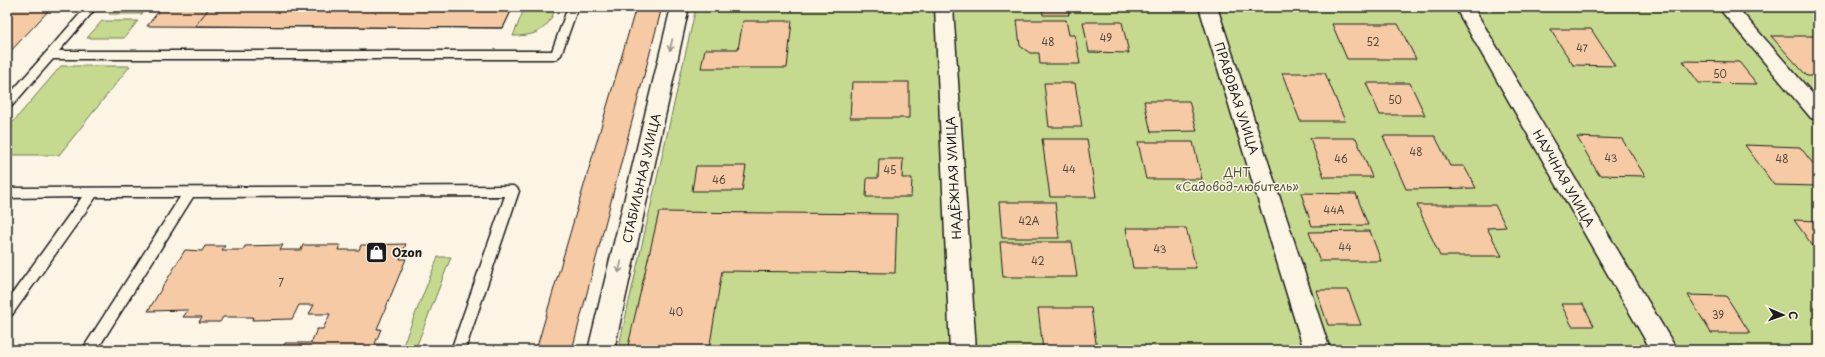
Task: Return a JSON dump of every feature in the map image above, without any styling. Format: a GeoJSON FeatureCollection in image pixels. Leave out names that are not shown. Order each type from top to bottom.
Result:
{"type":"FeatureCollection","features":[{"type":"Feature","properties":{"kind":"street","name":"СТАБИЛЬНАЯ УЛИЦА"},"geometry":{"type":"LineString","coordinates":[[601,350],[680,7]]}},
{"type":"Feature","properties":{"kind":"street","name":"НАДЁЖНАЯ УЛИЦА"},"geometry":{"type":"LineString","coordinates":[[944,7],[963,350]]}},
{"type":"Feature","properties":{"kind":"street","name":"ПРАВОВАЯ УЛИЦА"},"geometry":{"type":"LineString","coordinates":[[1208,7],[1317,350]]}},
{"type":"Feature","properties":{"kind":"street","name":"НАУЧНАЯ УЛИЦА"},"geometry":{"type":"LineString","coordinates":[[1464,7],[1664,350]]}},
{"type":"Feature","properties":{"kind":"street"},"geometry":{"type":"LineString","coordinates":[[1727,7],[1818,113]]}},
{"type":"Feature","properties":{"kind":"lane"},"geometry":{"type":"LineString","coordinates":[[7,104],[92,7]]}},
{"type":"Feature","properties":{"kind":"lane"},"geometry":{"type":"LineString","coordinates":[[50,55],[556,55],[573,7]]}},
{"type":"Feature","properties":{"kind":"lane"},"geometry":{"type":"LineString","coordinates":[[7,193],[514,191],[458,350]]}},
{"type":"Feature","properties":{"kind":"lane"},"geometry":{"type":"LineString","coordinates":[[7,312],[94,192]]}},
{"type":"Feature","properties":{"kind":"lane"},"geometry":{"type":"LineString","coordinates":[[89,350],[190,192]]}},
{"type":"Feature","properties":{"kind":"green space"},"geometry":{"type":"Polygon","coordinates":[[[115,7],[148,7],[142,14],[109,14],[115,7]]]}},
{"type":"Feature","properties":{"kind":"green space"},"geometry":{"type":"Polygon","coordinates":[[[525,7],[556,7],[549,21],[540,30],[529,35],[513,36],[525,7]]]}},
{"type":"Feature","properties":{"kind":"green space","name":"ДНТ «Садовод-любитель»"},"geometry":{"type":"Polygon","coordinates":[[[696,7],[1818,7],[1818,350],[618,350],[696,7]]]}},
{"type":"Feature","properties":{"kind":"green space"},"geometry":{"type":"Polygon","coordinates":[[[102,21],[138,21],[124,38],[87,38],[102,21]]]}},
{"type":"Feature","properties":{"kind":"green space"},"geometry":{"type":"Polygon","coordinates":[[[61,66],[130,66],[59,155],[7,155],[7,129],[61,66]]]}},
{"type":"Feature","properties":{"kind":"green space"},"geometry":{"type":"Polygon","coordinates":[[[438,257],[451,257],[415,350],[401,350],[438,257]]]}},
{"type":"Feature","properties":{"kind":"building"},"geometry":{"type":"Polygon","coordinates":[[[7,7],[52,7],[7,55],[7,7]]]}},
{"type":"Feature","properties":{"kind":"building"},"geometry":{"type":"Polygon","coordinates":[[[162,7],[513,7],[503,28],[147,26],[162,7]]]}},
{"type":"Feature","properties":{"kind":"building"},"geometry":{"type":"Polygon","coordinates":[[[210,7],[513,7],[503,28],[195,26],[210,7]]]}},
{"type":"Feature","properties":{"kind":"building"},"geometry":{"type":"Polygon","coordinates":[[[636,7],[662,7],[572,350],[536,350],[636,7]]]}},
{"type":"Feature","properties":{"kind":"building"},"geometry":{"type":"Polygon","coordinates":[[[740,7],[777,7],[777,9],[739,9],[740,7]]]}},
{"type":"Feature","properties":{"kind":"building"},"geometry":{"type":"Polygon","coordinates":[[[1042,7],[1068,7],[1069,15],[1043,15],[1042,7]]]}},
{"type":"Feature","properties":{"kind":"building"},"geometry":{"type":"Polygon","coordinates":[[[1757,7],[1804,7],[1808,10],[1759,10],[1757,7]]]}},
{"type":"Feature","properties":{"kind":"building"},"geometry":{"type":"Polygon","coordinates":[[[1017,20],[1066,20],[1069,35],[1075,35],[1080,64],[1040,64],[1039,53],[1030,53],[1020,46],[1017,20]]]}},
{"type":"Feature","properties":{"kind":"building"},"geometry":{"type":"Polygon","coordinates":[[[743,21],[792,21],[787,68],[701,68],[705,49],[738,49],[743,21]]]}},
{"type":"Feature","properties":{"kind":"building"},"geometry":{"type":"Polygon","coordinates":[[[1083,22],[1122,22],[1129,53],[1089,52],[1083,22]]]}},
{"type":"Feature","properties":{"kind":"building"},"geometry":{"type":"Polygon","coordinates":[[[1332,24],[1398,24],[1416,59],[1347,59],[1332,24]]]}},
{"type":"Feature","properties":{"kind":"building"},"geometry":{"type":"Polygon","coordinates":[[[1550,29],[1591,29],[1615,66],[1573,65],[1550,29]]]}},
{"type":"Feature","properties":{"kind":"building"},"geometry":{"type":"Polygon","coordinates":[[[1771,36],[1818,36],[1818,76],[1807,76],[1771,36]]]}},
{"type":"Feature","properties":{"kind":"building"},"geometry":{"type":"Polygon","coordinates":[[[1683,61],[1739,62],[1757,84],[1699,83],[1683,61]]]}},
{"type":"Feature","properties":{"kind":"building"},"geometry":{"type":"Polygon","coordinates":[[[1282,73],[1325,73],[1345,121],[1300,121],[1282,73]]]}},
{"type":"Feature","properties":{"kind":"building"},"geometry":{"type":"Polygon","coordinates":[[[852,82],[909,82],[909,118],[850,118],[852,82]]]}},
{"type":"Feature","properties":{"kind":"building"},"geometry":{"type":"Polygon","coordinates":[[[1044,83],[1075,83],[1082,127],[1049,127],[1044,83]]]}},
{"type":"Feature","properties":{"kind":"building"},"geometry":{"type":"Polygon","coordinates":[[[1366,83],[1410,83],[1425,115],[1380,115],[1366,83]]]}},
{"type":"Feature","properties":{"kind":"building"},"geometry":{"type":"Polygon","coordinates":[[[1144,101],[1189,101],[1197,131],[1151,132],[1144,101]]]}},
{"type":"Feature","properties":{"kind":"building"},"geometry":{"type":"Polygon","coordinates":[[[1383,136],[1435,136],[1450,166],[1464,166],[1476,188],[1406,189],[1383,136]]]}},
{"type":"Feature","properties":{"kind":"building"},"geometry":{"type":"Polygon","coordinates":[[[1577,137],[1622,139],[1645,176],[1599,175],[1577,137]]]}},
{"type":"Feature","properties":{"kind":"building"},"geometry":{"type":"Polygon","coordinates":[[[1310,138],[1356,138],[1372,177],[1324,177],[1310,138]]]}},
{"type":"Feature","properties":{"kind":"building"},"geometry":{"type":"Polygon","coordinates":[[[1042,139],[1087,139],[1096,197],[1050,197],[1042,139]]]}},
{"type":"Feature","properties":{"kind":"building"},"geometry":{"type":"Polygon","coordinates":[[[1138,142],[1193,142],[1202,179],[1146,179],[1138,142]]]}},
{"type":"Feature","properties":{"kind":"building"},"geometry":{"type":"Polygon","coordinates":[[[1745,145],[1800,147],[1818,170],[1818,186],[1774,185],[1745,145]]]}},
{"type":"Feature","properties":{"kind":"building"},"geometry":{"type":"Polygon","coordinates":[[[879,159],[903,159],[902,178],[912,178],[911,197],[866,197],[867,178],[878,178],[879,159]]]}},
{"type":"Feature","properties":{"kind":"building"},"geometry":{"type":"Polygon","coordinates":[[[696,166],[746,166],[742,191],[692,191],[696,166]]]}},
{"type":"Feature","properties":{"kind":"building"},"geometry":{"type":"Polygon","coordinates":[[[1301,193],[1356,194],[1368,225],[1312,226],[1301,193]]]}},
{"type":"Feature","properties":{"kind":"building"},"geometry":{"type":"Polygon","coordinates":[[[999,202],[1055,202],[1059,238],[1002,238],[999,202]]]}},
{"type":"Feature","properties":{"kind":"building"},"geometry":{"type":"Polygon","coordinates":[[[1417,205],[1495,205],[1506,227],[1487,228],[1502,256],[1440,256],[1417,205]]]}},
{"type":"Feature","properties":{"kind":"building"},"geometry":{"type":"Polygon","coordinates":[[[659,212],[897,214],[895,273],[722,271],[709,350],[627,350],[659,212]]]}},
{"type":"Feature","properties":{"kind":"building"},"geometry":{"type":"Polygon","coordinates":[[[1794,220],[1818,221],[1818,253],[1794,220]]]}},
{"type":"Feature","properties":{"kind":"building"},"geometry":{"type":"Polygon","coordinates":[[[1126,228],[1186,228],[1196,268],[1133,268],[1126,228]]]}},
{"type":"Feature","properties":{"kind":"building"},"geometry":{"type":"Polygon","coordinates":[[[1370,231],[1381,261],[1320,261],[1309,232],[1370,231]]]}},
{"type":"Feature","properties":{"kind":"building"},"geometry":{"type":"Polygon","coordinates":[[[1000,242],[1072,242],[1077,277],[1003,277],[1000,242]]]}},
{"type":"Feature","properties":{"kind":"building"},"geometry":{"type":"Polygon","coordinates":[[[406,244],[400,259],[406,259],[377,329],[381,329],[375,344],[387,344],[385,350],[281,350],[285,343],[311,343],[317,329],[323,329],[330,314],[309,314],[314,305],[299,305],[292,319],[252,320],[253,317],[223,317],[220,322],[199,322],[202,317],[183,317],[188,310],[148,311],[185,250],[202,251],[205,246],[225,246],[222,250],[243,250],[245,246],[283,245],[280,250],[301,250],[303,245],[340,245],[338,250],[359,250],[361,245],[406,244]]]}},
{"type":"Feature","properties":{"kind":"building"},"geometry":{"type":"Polygon","coordinates":[[[1316,290],[1348,290],[1361,325],[1328,325],[1316,290]]]}},
{"type":"Feature","properties":{"kind":"building"},"geometry":{"type":"Polygon","coordinates":[[[1688,295],[1726,296],[1750,333],[1711,333],[1688,295]]]}},
{"type":"Feature","properties":{"kind":"building"},"geometry":{"type":"Polygon","coordinates":[[[1561,304],[1583,304],[1594,326],[1572,326],[1561,304]]]}},
{"type":"Feature","properties":{"kind":"building"},"geometry":{"type":"Polygon","coordinates":[[[1038,308],[1091,308],[1097,350],[1043,350],[1038,308]]]}},
{"type":"Feature","properties":{"kind":"place","name":"Ozon"},"geometry":{"type":"Point","coordinates":[377,252]}}]}
